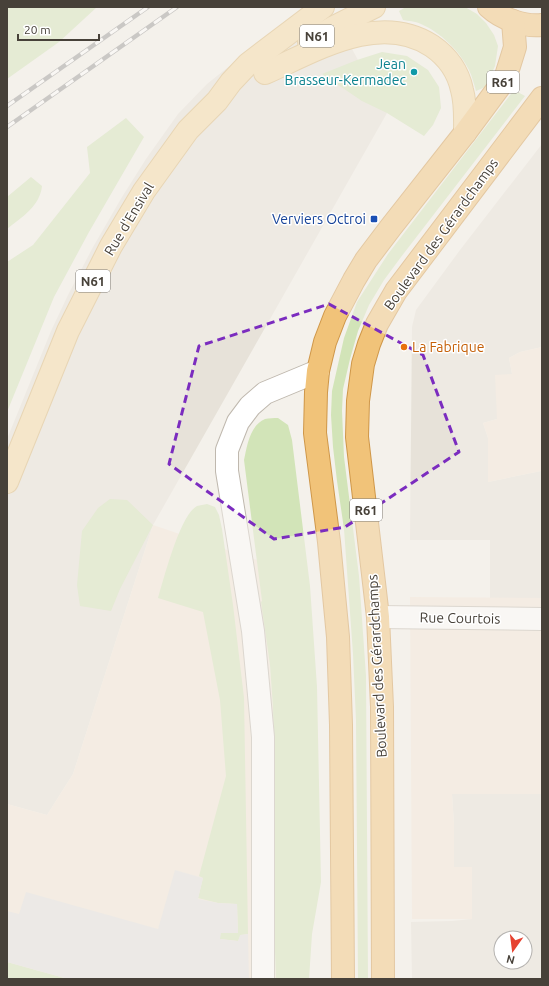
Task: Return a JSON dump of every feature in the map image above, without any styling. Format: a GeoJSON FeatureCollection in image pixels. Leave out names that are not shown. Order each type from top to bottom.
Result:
{"type":"FeatureCollection","features":[{"type":"Feature","properties":{"kind":"highway"},"geometry":{"type":"LineString","coordinates":[[489,7],[494,12],[514,21],[542,25]]}},
{"type":"Feature","properties":{"kind":"highway","name":"R61"},"geometry":{"type":"LineString","coordinates":[[343,979],[341,717],[338,637],[329,542],[315,433],[318,371],[325,342],[335,316],[354,280],[391,227],[465,133],[505,79],[515,47],[514,21]]}},
{"type":"Feature","properties":{"kind":"highway","name":"Boulevard des Gérardchamps"},"geometry":{"type":"LineString","coordinates":[[383,979],[382,707],[378,617],[357,437],[359,394],[363,364],[377,324],[396,291],[542,98]]}},
{"type":"Feature","properties":{"kind":"main road","name":"Rue d'Ensival"},"geometry":{"type":"LineString","coordinates":[[7,482],[68,331],[111,246],[144,192],[188,130],[217,101],[231,82],[248,64],[323,7]]}},
{"type":"Feature","properties":{"kind":"main road","name":"Rue d'Ensival"},"geometry":{"type":"LineString","coordinates":[[217,101],[265,73],[310,41],[374,7]]}},
{"type":"Feature","properties":{"kind":"main road"},"geometry":{"type":"LineString","coordinates":[[265,73],[358,35],[399,32],[413,36],[426,42],[441,52],[451,63],[463,91],[465,133]]}},
{"type":"Feature","properties":{"kind":"street"},"geometry":{"type":"LineString","coordinates":[[263,979],[263,737],[252,631],[227,471],[227,450],[238,422],[250,406],[265,393],[318,371]]}},
{"type":"Feature","properties":{"kind":"street","name":"Rue Courtois"},"geometry":{"type":"LineString","coordinates":[[378,617],[542,619]]}},
{"type":"Feature","properties":{"kind":"highlighted area"},"geometry":{"type":"Polygon","coordinates":[[[329,304],[423,355],[459,452],[345,527],[274,539],[169,464],[199,346],[329,304]]]}},
{"type":"Feature","properties":{"kind":"shaded area"},"geometry":{"type":"Polygon","coordinates":[[[304,7],[329,7],[387,113],[153,525],[73,774],[47,815],[7,804],[7,439],[51,331],[68,295],[93,247],[146,159],[178,114],[207,84],[304,7]]]}},
{"type":"Feature","properties":{"kind":"shaded area"},"geometry":{"type":"Polygon","coordinates":[[[542,144],[542,347],[520,352],[509,358],[512,374],[497,419],[483,423],[488,438],[488,482],[541,471],[542,598],[490,598],[490,540],[410,540],[412,327],[416,310],[460,250],[542,144]]]}},
{"type":"Feature","properties":{"kind":"shaded area"},"geometry":{"type":"Polygon","coordinates":[[[542,347],[541,553],[541,471],[488,482],[488,438],[483,423],[497,419],[495,375],[512,374],[509,358],[520,352],[542,347]]]}},
{"type":"Feature","properties":{"kind":"shaded area"},"geometry":{"type":"Polygon","coordinates":[[[153,525],[257,560],[270,665],[273,708],[275,800],[274,924],[276,979],[7,979],[7,804],[47,815],[73,774],[153,525]]]}},
{"type":"Feature","properties":{"kind":"shaded area"},"geometry":{"type":"Polygon","coordinates":[[[410,597],[542,598],[542,794],[452,794],[454,867],[472,867],[472,919],[412,919],[410,597]]]}},
{"type":"Feature","properties":{"kind":"shaded area"},"geometry":{"type":"Polygon","coordinates":[[[452,794],[542,794],[542,979],[412,979],[411,922],[472,919],[472,867],[454,867],[452,794]]]}},
{"type":"Feature","properties":{"kind":"shaded area"},"geometry":{"type":"Polygon","coordinates":[[[175,870],[203,878],[198,899],[218,903],[237,904],[238,933],[221,933],[220,939],[238,941],[240,935],[248,934],[249,979],[68,979],[7,962],[7,911],[19,914],[26,892],[158,929],[175,870]]]}},
{"type":"Feature","properties":{"kind":"green space"},"geometry":{"type":"Polygon","coordinates":[[[7,7],[97,7],[59,42],[7,79],[7,7]]]}},
{"type":"Feature","properties":{"kind":"green space"},"geometry":{"type":"Polygon","coordinates":[[[406,7],[465,7],[477,14],[486,23],[494,35],[498,46],[495,66],[485,87],[476,91],[465,63],[455,49],[442,37],[428,27],[403,20],[399,11],[406,7]]]}},
{"type":"Feature","properties":{"kind":"green space"},"geometry":{"type":"Polygon","coordinates":[[[382,52],[407,56],[428,70],[439,87],[441,108],[433,125],[424,136],[387,113],[362,101],[322,74],[382,52]]]}},
{"type":"Feature","properties":{"kind":"green space"},"geometry":{"type":"Polygon","coordinates":[[[514,90],[525,96],[401,257],[384,280],[369,305],[358,331],[343,389],[342,411],[344,457],[359,576],[366,676],[368,979],[358,979],[356,720],[344,529],[333,447],[331,415],[332,391],[344,338],[357,302],[388,254],[514,90]]]}},
{"type":"Feature","properties":{"kind":"green space"},"geometry":{"type":"Polygon","coordinates":[[[126,118],[144,137],[89,232],[54,297],[7,412],[7,262],[33,245],[90,173],[87,147],[126,118]]]}},
{"type":"Feature","properties":{"kind":"green space"},"geometry":{"type":"Polygon","coordinates":[[[31,177],[42,186],[41,193],[34,205],[7,229],[7,197],[31,177]]]}},
{"type":"Feature","properties":{"kind":"green space"},"geometry":{"type":"Polygon","coordinates":[[[278,418],[288,425],[292,440],[310,586],[317,687],[321,882],[312,934],[309,979],[276,979],[274,924],[275,800],[273,708],[270,665],[244,460],[250,436],[256,426],[265,419],[278,418]]]}},
{"type":"Feature","properties":{"kind":"green space"},"geometry":{"type":"Polygon","coordinates":[[[110,499],[127,500],[153,525],[120,589],[111,611],[80,606],[77,585],[82,531],[98,508],[110,499]]]}},
{"type":"Feature","properties":{"kind":"green space"},"geometry":{"type":"Polygon","coordinates":[[[207,504],[215,507],[219,515],[222,529],[244,698],[248,934],[241,935],[238,941],[220,939],[220,933],[238,933],[237,904],[218,903],[198,898],[203,878],[199,876],[226,776],[220,700],[203,612],[158,598],[168,562],[185,521],[197,506],[207,504]]]}},
{"type":"Feature","properties":{"kind":"green space"},"geometry":{"type":"Polygon","coordinates":[[[7,962],[68,979],[7,979],[7,962]]]}},
{"type":"Feature","properties":{"kind":"railway"},"geometry":{"type":"LineString","coordinates":[[7,106],[148,7]]}},
{"type":"Feature","properties":{"kind":"railway"},"geometry":{"type":"LineString","coordinates":[[7,127],[177,7]]}},
{"type":"Feature","properties":{"kind":"place","name":"Jean Brasseur-Kermadec"},"geometry":{"type":"Point","coordinates":[414,72]}},
{"type":"Feature","properties":{"kind":"place","name":"Verviers Octroi"},"geometry":{"type":"Point","coordinates":[374,219]}},
{"type":"Feature","properties":{"kind":"place","name":"La Fabrique"},"geometry":{"type":"Point","coordinates":[404,347]}}]}
